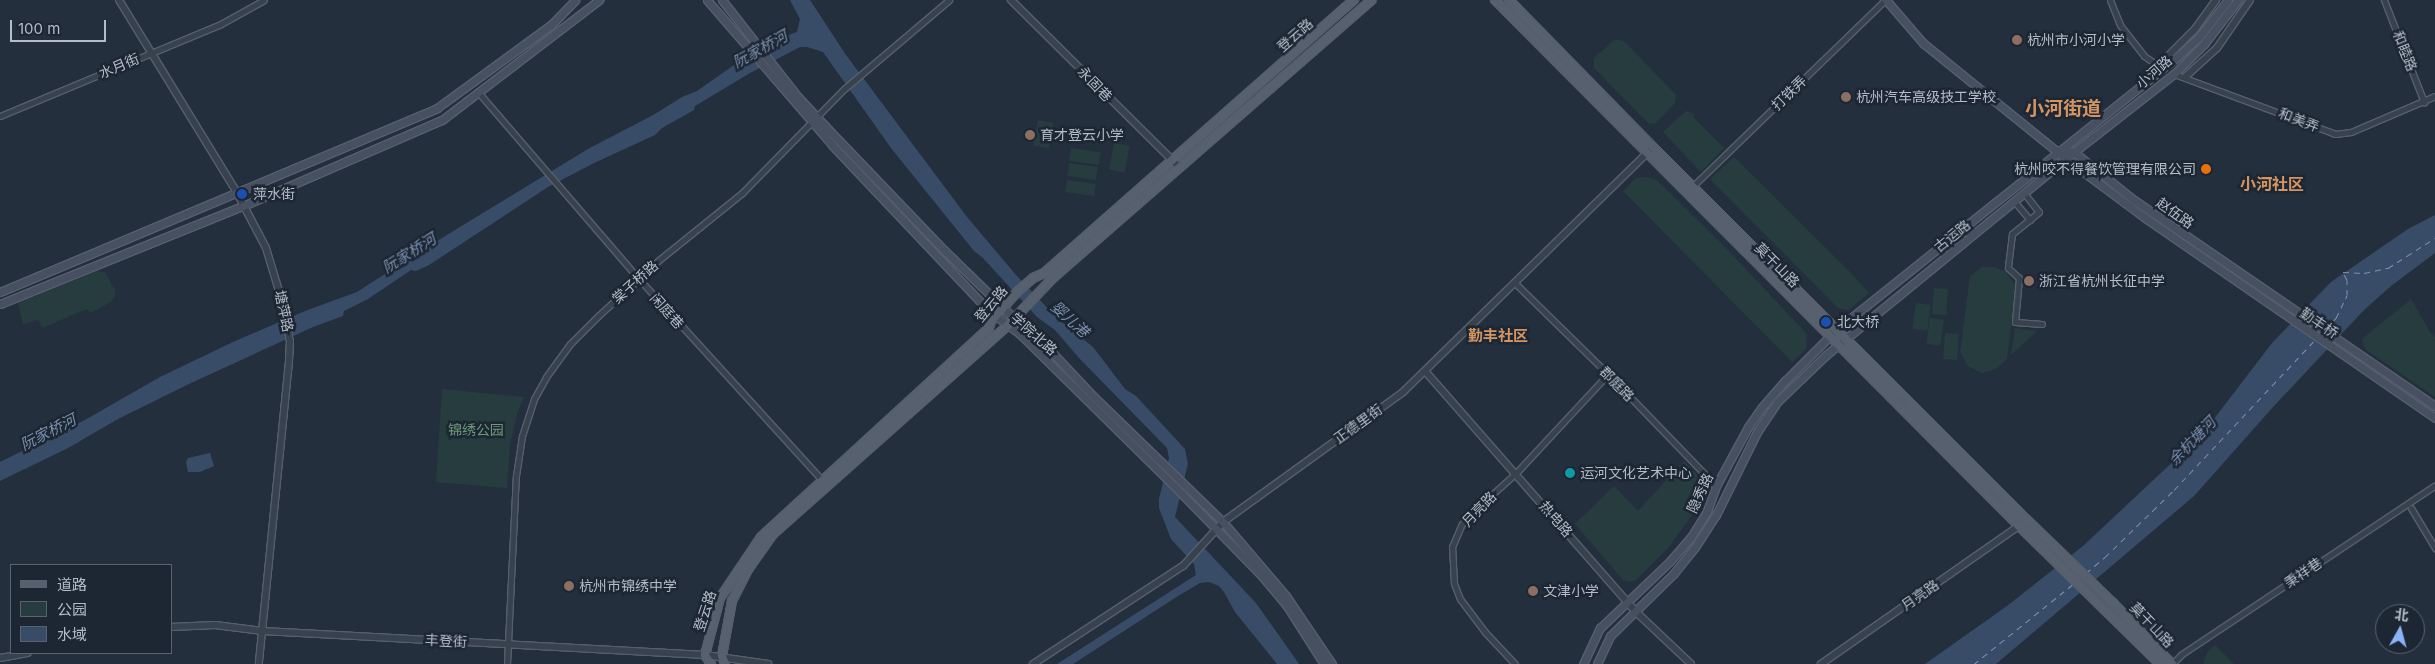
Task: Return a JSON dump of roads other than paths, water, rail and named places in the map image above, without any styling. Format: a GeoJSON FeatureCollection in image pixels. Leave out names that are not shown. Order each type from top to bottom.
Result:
{"type":"FeatureCollection","features":[{"type":"Feature","properties":{"kind":"main road"},"geometry":{"type":"LineString","coordinates":[[0,292],[236,191],[437,108],[551,25],[575,0]]}},
{"type":"Feature","properties":{"kind":"main road"},"geometry":{"type":"LineString","coordinates":[[0,304],[243,206],[442,120],[599,0]]}},
{"type":"Feature","properties":{"kind":"main road","name":"学院北路"},"geometry":{"type":"LineString","coordinates":[[707,0],[771,75],[814,119],[945,251],[1014,318],[1028,327],[1094,397],[1223,522],[1286,596],[1332,664]]}},
{"type":"Feature","properties":{"kind":"main road","name":"学院北路"},"geometry":{"type":"LineString","coordinates":[[722,0],[814,119],[933,253],[995,316],[1020,334],[1182,494],[1287,606],[1324,664]]}},
{"type":"Feature","properties":{"kind":"main road","name":"登云路"},"geometry":{"type":"LineString","coordinates":[[705,655],[720,598],[761,537],[989,328],[995,316],[1017,292],[1033,278],[1044,273],[1171,159],[1354,0]]}},
{"type":"Feature","properties":{"kind":"main road","name":"登云路"},"geometry":{"type":"LineString","coordinates":[[723,660],[729,614],[738,587],[773,534],[1007,326],[1047,284],[1371,0]]}},
{"type":"Feature","properties":{"kind":"main road","name":"莫干山路"},"geometry":{"type":"LineString","coordinates":[[1495,0],[1651,149],[1693,186],[1833,333]]}},
{"type":"Feature","properties":{"kind":"main road","name":"莫干山路"},"geometry":{"type":"LineString","coordinates":[[1509,0],[1651,149],[1833,333],[2114,603],[2172,664]]}},
{"type":"Feature","properties":{"kind":"main road","name":"赵伍路"},"geometry":{"type":"LineString","coordinates":[[1885,0],[1923,43],[2058,150],[2066,159],[2144,218],[2272,307]]}},
{"type":"Feature","properties":{"kind":"main road","name":"小河路"},"geometry":{"type":"LineString","coordinates":[[2162,68],[2199,37],[2228,0]]}},
{"type":"Feature","properties":{"kind":"main road","name":"小河路"},"geometry":{"type":"LineString","coordinates":[[2074,152],[2174,74],[2204,44],[2238,0]]}},
{"type":"Feature","properties":{"kind":"main road","name":"古运路"},"geometry":{"type":"LineString","coordinates":[[1833,333],[2162,68]]}},
{"type":"Feature","properties":{"kind":"main road"},"geometry":{"type":"LineString","coordinates":[[2058,150],[2074,152]]}},
{"type":"Feature","properties":{"kind":"main road","name":"赵伍路"},"geometry":{"type":"LineString","coordinates":[[2074,152],[2134,200],[2277,299]]}},
{"type":"Feature","properties":{"kind":"main road","name":"古运路"},"geometry":{"type":"LineString","coordinates":[[1842,342],[2074,152]]}},
{"type":"Feature","properties":{"kind":"main road","name":"勤丰桥"},"geometry":{"type":"LineString","coordinates":[[2277,299],[2435,406]]}},
{"type":"Feature","properties":{"kind":"main road","name":"勤丰桥"},"geometry":{"type":"LineString","coordinates":[[2272,307],[2353,360],[2435,418]]}},
{"type":"Feature","properties":{"kind":"main road","name":"隐秀路"},"geometry":{"type":"LineString","coordinates":[[1583,664],[1600,628],[1670,561],[1691,537],[1707,511],[1716,486],[1748,427],[1762,407],[1833,333]]}},
{"type":"Feature","properties":{"kind":"main road","name":"莫干山路"},"geometry":{"type":"LineString","coordinates":[[1842,342],[2019,526],[2160,664]]}},
{"type":"Feature","properties":{"kind":"main road","name":"隐秀路"},"geometry":{"type":"LineString","coordinates":[[1597,664],[1610,636],[1674,573],[1716,515],[1757,432],[1777,402],[1842,342]]}},
{"type":"Feature","properties":{"kind":"main road"},"geometry":{"type":"LineString","coordinates":[[705,655],[710,664]]}},
{"type":"Feature","properties":{"kind":"street","name":"塘萍路"},"geometry":{"type":"LineString","coordinates":[[118,0],[236,191],[266,248],[284,311],[290,341],[259,664]]}},
{"type":"Feature","properties":{"kind":"street","name":"水月街"},"geometry":{"type":"LineString","coordinates":[[0,116],[220,25],[264,0]]}},
{"type":"Feature","properties":{"kind":"street","name":"棠子桥路"},"geometry":{"type":"LineString","coordinates":[[507,664],[516,476],[522,436],[534,399],[546,377],[570,344],[659,260],[742,193],[844,89],[949,0]]}},
{"type":"Feature","properties":{"kind":"street","name":"永固巷"},"geometry":{"type":"LineString","coordinates":[[1011,0],[1179,167]]}},
{"type":"Feature","properties":{"kind":"street","name":"打铁弄"},"geometry":{"type":"LineString","coordinates":[[1693,186],[1885,0]]}},
{"type":"Feature","properties":{"kind":"street"},"geometry":{"type":"LineString","coordinates":[[2110,0],[2120,25],[2144,56],[2162,68],[2165,60],[2195,29],[2216,0]]}},
{"type":"Feature","properties":{"kind":"street"},"geometry":{"type":"LineString","coordinates":[[2185,78],[2217,48],[2250,0]]}},
{"type":"Feature","properties":{"kind":"street","name":"和睦路"},"geometry":{"type":"LineString","coordinates":[[2384,0],[2424,102]]}},
{"type":"Feature","properties":{"kind":"street","name":"和美弄"},"geometry":{"type":"LineString","coordinates":[[2174,74],[2335,134],[2351,132],[2435,96]]}},
{"type":"Feature","properties":{"kind":"street","name":"闲庭巷"},"geometry":{"type":"LineString","coordinates":[[478,92],[639,280],[822,480]]}},
{"type":"Feature","properties":{"kind":"street","name":"正德里街"},"geometry":{"type":"LineString","coordinates":[[1033,664],[1183,566],[1216,532],[1223,522],[1403,392],[1516,284],[1651,149]]}},
{"type":"Feature","properties":{"kind":"street"},"geometry":{"type":"LineString","coordinates":[[2024,193],[2039,212],[2012,234],[2008,268],[2019,278],[2015,322],[2042,324]]}},
{"type":"Feature","properties":{"kind":"street"},"geometry":{"type":"LineString","coordinates":[[2014,201],[2030,220]]}},
{"type":"Feature","properties":{"kind":"street","name":"郡庭路"},"geometry":{"type":"LineString","coordinates":[[1516,284],[1608,374],[1716,486]]}},
{"type":"Feature","properties":{"kind":"street","name":"热电路"},"geometry":{"type":"LineString","coordinates":[[1425,371],[1635,611],[1691,664]]}},
{"type":"Feature","properties":{"kind":"street","name":"月亮路"},"geometry":{"type":"LineString","coordinates":[[1515,664],[1485,632],[1460,599],[1454,583],[1452,547],[1462,524],[1470,514],[1516,473],[1608,374]]}},
{"type":"Feature","properties":{"kind":"street","name":"秉祥巷"},"geometry":{"type":"LineString","coordinates":[[2172,664],[2182,654],[2435,485]]}},
{"type":"Feature","properties":{"kind":"street"},"geometry":{"type":"LineString","coordinates":[[2411,508],[2435,548]]}},
{"type":"Feature","properties":{"kind":"street","name":"月亮路"},"geometry":{"type":"LineString","coordinates":[[1822,664],[2019,526]]}},
{"type":"Feature","properties":{"kind":"street","name":"丰登街"},"geometry":{"type":"LineString","coordinates":[[172,627],[215,625],[263,631],[705,655],[723,660]]}},
{"type":"Feature","properties":{"kind":"street"},"geometry":{"type":"LineString","coordinates":[[0,658],[22,654]]}},
{"type":"Feature","properties":{"kind":"street"},"geometry":{"type":"LineString","coordinates":[[723,660],[768,664]]}},
{"type":"Feature","properties":{"kind":"water","name":"阮家桥河"},"geometry":{"type":"Polygon","coordinates":[[[790,0],[810,0],[846,55],[967,217],[1016,275],[1058,319],[1093,347],[1125,389],[1136,396],[1185,449],[1188,464],[1175,517],[1256,603],[1299,664],[1277,664],[1235,612],[1224,592],[1219,586],[1209,582],[1200,583],[1178,596],[1073,664],[1057,664],[1196,575],[1194,564],[1171,539],[1159,508],[1159,499],[1169,458],[1167,448],[1079,358],[1055,330],[1037,317],[983,258],[974,251],[891,148],[823,52],[807,47],[800,47],[750,73],[695,106],[694,110],[662,128],[655,135],[548,187],[429,265],[416,271],[411,270],[368,299],[344,311],[343,316],[313,327],[191,383],[118,419],[68,448],[0,481],[0,462],[85,420],[160,377],[233,342],[305,311],[357,292],[588,149],[655,114],[682,97],[697,91],[764,44],[797,32],[800,19],[790,0]]]}},
{"type":"Feature","properties":{"kind":"water"},"geometry":{"type":"Polygon","coordinates":[[[2435,215],[2435,253],[2391,286],[2364,310],[2273,407],[2194,496],[1996,664],[1925,664],[2007,606],[2083,546],[2201,436],[2272,343],[2331,282],[2408,229],[2435,215]]]}},
{"type":"Feature","properties":{"kind":"water"},"geometry":{"type":"Polygon","coordinates":[[[210,453],[214,466],[200,472],[188,472],[186,462],[188,458],[210,453]]]}},
{"type":"Feature","properties":{"kind":"place","name":"杭州市小河小学"},"geometry":{"type":"Point","coordinates":[2017,40]}},
{"type":"Feature","properties":{"kind":"place","name":"杭州汽车高级技工学校"},"geometry":{"type":"Point","coordinates":[1846,97]}},
{"type":"Feature","properties":{"kind":"place","name":"育才登云小学"},"geometry":{"type":"Point","coordinates":[1030,135]}},
{"type":"Feature","properties":{"kind":"place","name":"杭州咬不得餐饮管理有限公司"},"geometry":{"type":"Point","coordinates":[2206,169]}},
{"type":"Feature","properties":{"kind":"place","name":"萍水街"},"geometry":{"type":"Point","coordinates":[242,194]}},
{"type":"Feature","properties":{"kind":"place","name":"浙江省杭州长征中学"},"geometry":{"type":"Point","coordinates":[2029,281]}},
{"type":"Feature","properties":{"kind":"place","name":"北大桥"},"geometry":{"type":"Point","coordinates":[1826,322]}},
{"type":"Feature","properties":{"kind":"place","name":"运河文化艺术中心"},"geometry":{"type":"Point","coordinates":[1570,473]}},
{"type":"Feature","properties":{"kind":"place","name":"杭州市锦绣中学"},"geometry":{"type":"Point","coordinates":[569,586]}},
{"type":"Feature","properties":{"kind":"place","name":"文津小学"},"geometry":{"type":"Point","coordinates":[1533,591]}},
{"type":"Feature","properties":{"kind":"district","name":"小河街道"},"geometry":{"type":"Point","coordinates":[2063,109]}},
{"type":"Feature","properties":{"kind":"district","name":"小河社区"},"geometry":{"type":"Point","coordinates":[2272,184]}},
{"type":"Feature","properties":{"kind":"district","name":"勤丰社区"},"geometry":{"type":"Point","coordinates":[1498,336]}},
{"type":"Feature","properties":{"kind":"water label","name":"婴儿港"},"geometry":{"type":"Point","coordinates":[1070,319]}},
{"type":"Feature","properties":{"kind":"water label","name":"余杭塘河"},"geometry":{"type":"Point","coordinates":[2192,441]}},
{"type":"Feature","properties":{"kind":"park label","name":"锦绣公园"},"geometry":{"type":"Point","coordinates":[476,430]}}]}
